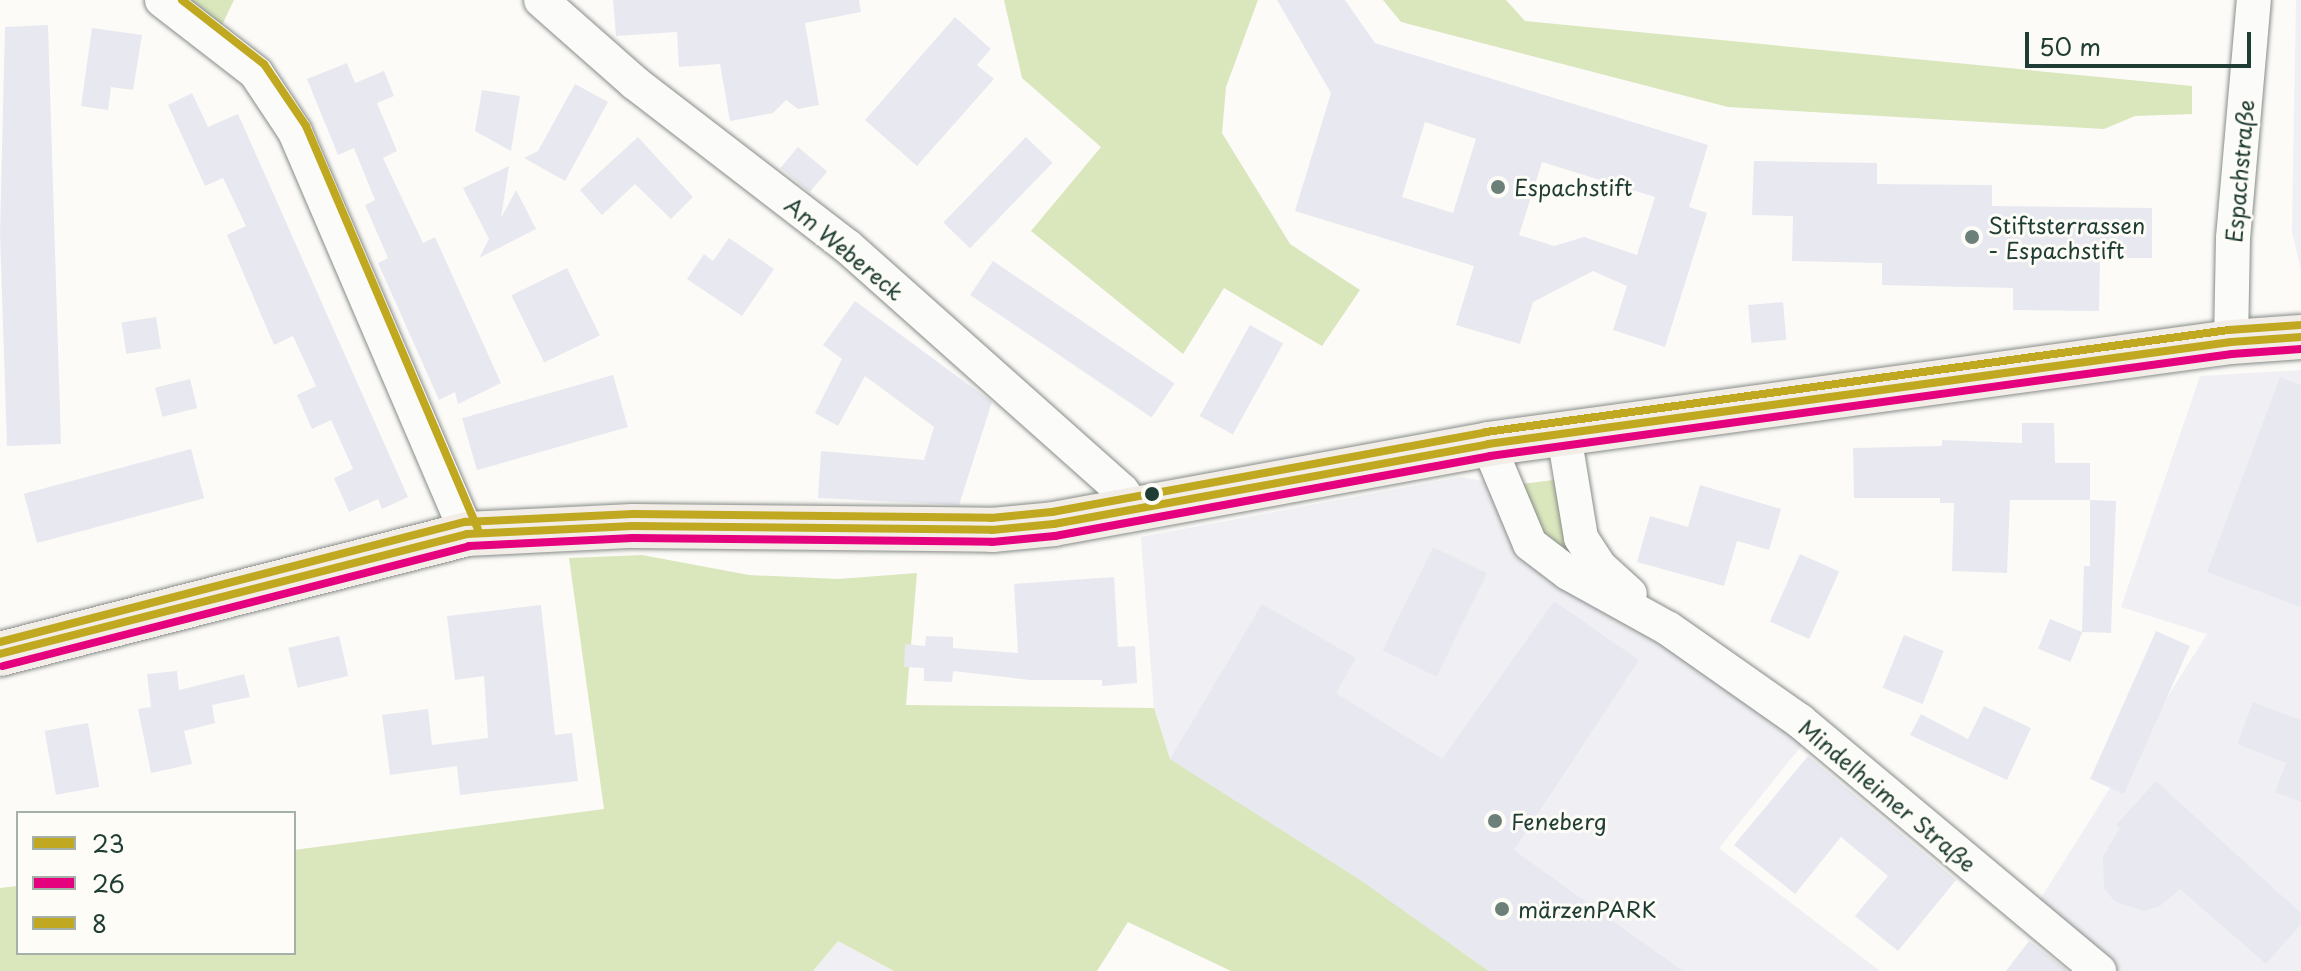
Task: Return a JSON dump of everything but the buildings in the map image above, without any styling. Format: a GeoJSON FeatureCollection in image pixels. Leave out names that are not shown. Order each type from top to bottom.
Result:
{"type":"FeatureCollection","features":[{"type":"Feature","properties":{"kind":"main road"},"geometry":{"type":"LineString","coordinates":[[0,654],[467,534],[633,526],[992,530],[1136,510],[1488,444],[2231,342],[2301,337]]}},
{"type":"Feature","properties":{"kind":"street"},"geometry":{"type":"LineString","coordinates":[[162,0],[256,73],[295,132],[467,534]]}},
{"type":"Feature","properties":{"kind":"street","name":"Am Webereck"},"geometry":{"type":"LineString","coordinates":[[541,0],[635,83],[847,246],[1122,491],[1136,510]]}},
{"type":"Feature","properties":{"kind":"street","name":"Espachstraße"},"geometry":{"type":"LineString","coordinates":[[2231,342],[2233,238],[2254,0]]}},
{"type":"Feature","properties":{"kind":"street","name":"Mindelheimer Straße"},"geometry":{"type":"LineString","coordinates":[[1564,435],[1581,538],[1600,567],[1669,629]]}},
{"type":"Feature","properties":{"kind":"street","name":"Mindelheimer Straße"},"geometry":{"type":"LineString","coordinates":[[1488,444],[1530,544],[1568,573],[1669,629],[1800,721],[2099,971]]}},
{"type":"Feature","properties":{"kind":"shaded area"},"geometry":{"type":"Polygon","coordinates":[[[2296,0],[2301,0],[2301,270],[2292,232],[2296,0]]]}},
{"type":"Feature","properties":{"kind":"shaded area"},"geometry":{"type":"Polygon","coordinates":[[[2301,370],[2301,971],[2108,971],[2034,909],[2207,634],[2121,607],[2200,376],[2301,370]]]}},
{"type":"Feature","properties":{"kind":"shaded area"},"geometry":{"type":"Polygon","coordinates":[[[1461,477],[1499,484],[1807,739],[1719,848],[1880,971],[1491,971],[1170,759],[1154,708],[1141,537],[1461,477]]]}},
{"type":"Feature","properties":{"kind":"shaded area"},"geometry":{"type":"Polygon","coordinates":[[[838,941],[894,971],[813,971],[838,941]]]}},
{"type":"Feature","properties":{"kind":"green space"},"geometry":{"type":"Polygon","coordinates":[[[181,0],[234,0],[220,29],[181,0]]]}},
{"type":"Feature","properties":{"kind":"green space"},"geometry":{"type":"Polygon","coordinates":[[[1004,0],[1258,0],[1226,87],[1222,133],[1290,244],[1360,290],[1322,346],[1224,288],[1183,354],[1031,231],[1101,147],[1022,78],[1004,0]]]}},
{"type":"Feature","properties":{"kind":"green space"},"geometry":{"type":"Polygon","coordinates":[[[1383,0],[1506,0],[1525,21],[2192,86],[2192,114],[2135,116],[2104,129],[1728,107],[1401,22],[1383,0]]]}},
{"type":"Feature","properties":{"kind":"green space"},"geometry":{"type":"Polygon","coordinates":[[[1561,479],[1588,571],[1539,537],[1515,485],[1561,479]]]}},
{"type":"Feature","properties":{"kind":"green space"},"geometry":{"type":"Polygon","coordinates":[[[642,555],[749,575],[838,579],[917,573],[906,705],[1154,708],[1170,759],[1362,881],[1489,971],[1231,971],[1128,922],[1097,971],[894,971],[838,941],[813,971],[0,971],[0,888],[16,886],[16,955],[296,955],[296,850],[604,809],[569,558],[642,555]]]}},
{"type":"Feature","properties":{"kind":"transit line","name":"8"},"geometry":{"type":"LineString","coordinates":[[182,0],[264,64],[306,126],[478,529]]}},
{"type":"Feature","properties":{"kind":"transit line","name":"8"},"geometry":{"type":"LineString","coordinates":[[0,642],[465,522],[633,514],[991,518],[1052,512],[1486,432],[2229,330],[2300,325]]}},
{"type":"Feature","properties":{"kind":"transit line","name":"23"},"geometry":{"type":"LineString","coordinates":[[0,654],[467,534],[633,526],[992,530],[1054,524],[1488,444],[2231,342],[2301,337]]}},
{"type":"Feature","properties":{"kind":"transit line","name":"26"},"geometry":{"type":"LineString","coordinates":[[3,666],[469,546],[633,538],[992,542],[1055,536],[1490,456],[2232,354],[2301,349]]}},
{"type":"Feature","properties":{"kind":"place","name":"Espachstift"},"geometry":{"type":"Point","coordinates":[1498,187]}},
{"type":"Feature","properties":{"kind":"place","name":"Stiftsterrassen - Espachstift"},"geometry":{"type":"Point","coordinates":[1972,237]}},
{"type":"Feature","properties":{"kind":"place","name":"Feneberg"},"geometry":{"type":"Point","coordinates":[1495,821]}},
{"type":"Feature","properties":{"kind":"place","name":"märzenPARK"},"geometry":{"type":"Point","coordinates":[1502,909]}}]}
